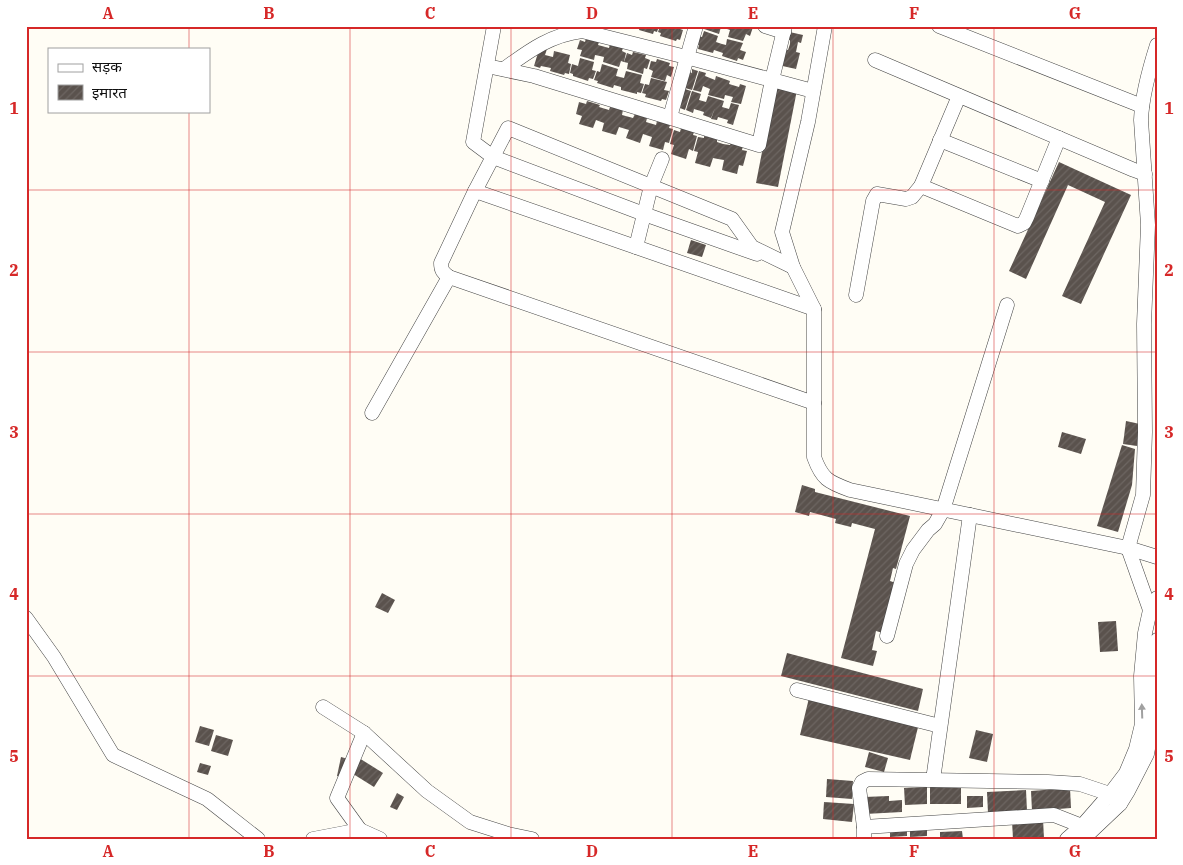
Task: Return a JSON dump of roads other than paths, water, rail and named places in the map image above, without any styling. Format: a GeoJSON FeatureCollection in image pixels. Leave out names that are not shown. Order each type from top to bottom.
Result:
{"type":"FeatureCollection","features":[{"type":"Feature","properties":{"kind":"street"},"geometry":{"type":"LineString","coordinates":[[494,26],[473,142],[493,157],[644,214],[793,267]]}},
{"type":"Feature","properties":{"kind":"street"},"geometry":{"type":"LineString","coordinates":[[670,117],[696,26]]}},
{"type":"Feature","properties":{"kind":"street"},"geometry":{"type":"LineString","coordinates":[[487,66],[534,76],[759,145],[784,29],[765,26]]}},
{"type":"Feature","properties":{"kind":"street"},"geometry":{"type":"LineString","coordinates":[[825,26],[806,131],[782,232],[793,267],[814,309],[814,457],[819,472],[832,484],[850,490],[1128,548],[1157,557]]}},
{"type":"Feature","properties":{"kind":"street"},"geometry":{"type":"LineString","coordinates":[[939,26],[1142,106]]}},
{"type":"Feature","properties":{"kind":"street"},"geometry":{"type":"LineString","coordinates":[[504,69],[535,47],[547,41],[569,33],[582,31],[814,91]]}},
{"type":"Feature","properties":{"kind":"street"},"geometry":{"type":"LineString","coordinates":[[1154,611],[1128,548],[1143,495],[1151,320],[1148,225],[1141,120],[1142,106],[1157,45]]}},
{"type":"Feature","properties":{"kind":"street"},"geometry":{"type":"LineString","coordinates":[[875,60],[1145,174]]}},
{"type":"Feature","properties":{"kind":"street"},"geometry":{"type":"LineString","coordinates":[[856,295],[873,201],[877,194],[906,199],[912,197],[921,186],[959,96]]}},
{"type":"Feature","properties":{"kind":"street"},"geometry":{"type":"LineString","coordinates":[[793,267],[752,247],[732,219],[508,128],[475,191],[441,263],[441,269],[449,277],[814,403]]}},
{"type":"Feature","properties":{"kind":"street"},"geometry":{"type":"LineString","coordinates":[[921,186],[1018,226],[1024,223],[1027,217],[1059,138]]}},
{"type":"Feature","properties":{"kind":"street"},"geometry":{"type":"LineString","coordinates":[[940,140],[1042,181]]}},
{"type":"Feature","properties":{"kind":"street"},"geometry":{"type":"LineString","coordinates":[[636,247],[651,186],[662,160]]}},
{"type":"Feature","properties":{"kind":"street"},"geometry":{"type":"LineString","coordinates":[[475,191],[814,309]]}},
{"type":"Feature","properties":{"kind":"street"},"geometry":{"type":"LineString","coordinates":[[372,413],[449,277]]}},
{"type":"Feature","properties":{"kind":"street"},"geometry":{"type":"LineString","coordinates":[[887,636],[906,564],[913,550],[935,524],[943,510],[1007,305]]}},
{"type":"Feature","properties":{"kind":"street"},"geometry":{"type":"LineString","coordinates":[[933,780],[970,515]]}},
{"type":"Feature","properties":{"kind":"street"},"geometry":{"type":"LineString","coordinates":[[1115,799],[1136,749],[1142,724],[1141,676],[1146,633],[1157,598]]}},
{"type":"Feature","properties":{"kind":"street"},"geometry":{"type":"LineString","coordinates":[[26,618],[54,658],[113,755],[207,799],[258,839]]}},
{"type":"Feature","properties":{"kind":"street"},"geometry":{"type":"LineString","coordinates":[[1067,839],[1083,832],[1115,799],[1128,791],[1147,754],[1153,721],[1154,659],[1157,640]]}},
{"type":"Feature","properties":{"kind":"street"},"geometry":{"type":"LineString","coordinates":[[797,690],[940,726]]}},
{"type":"Feature","properties":{"kind":"street"},"geometry":{"type":"LineString","coordinates":[[323,707],[364,733],[427,791],[470,822],[508,834],[532,839]]}},
{"type":"Feature","properties":{"kind":"street"},"geometry":{"type":"LineString","coordinates":[[364,733],[337,798],[360,830],[380,839]]}},
{"type":"Feature","properties":{"kind":"street"},"geometry":{"type":"LineString","coordinates":[[1083,832],[1054,815],[864,833],[859,788],[862,782],[868,779],[1048,782],[1080,784],[1115,799]]}},
{"type":"Feature","properties":{"kind":"street"},"geometry":{"type":"LineString","coordinates":[[313,839],[360,830]]}}]}
